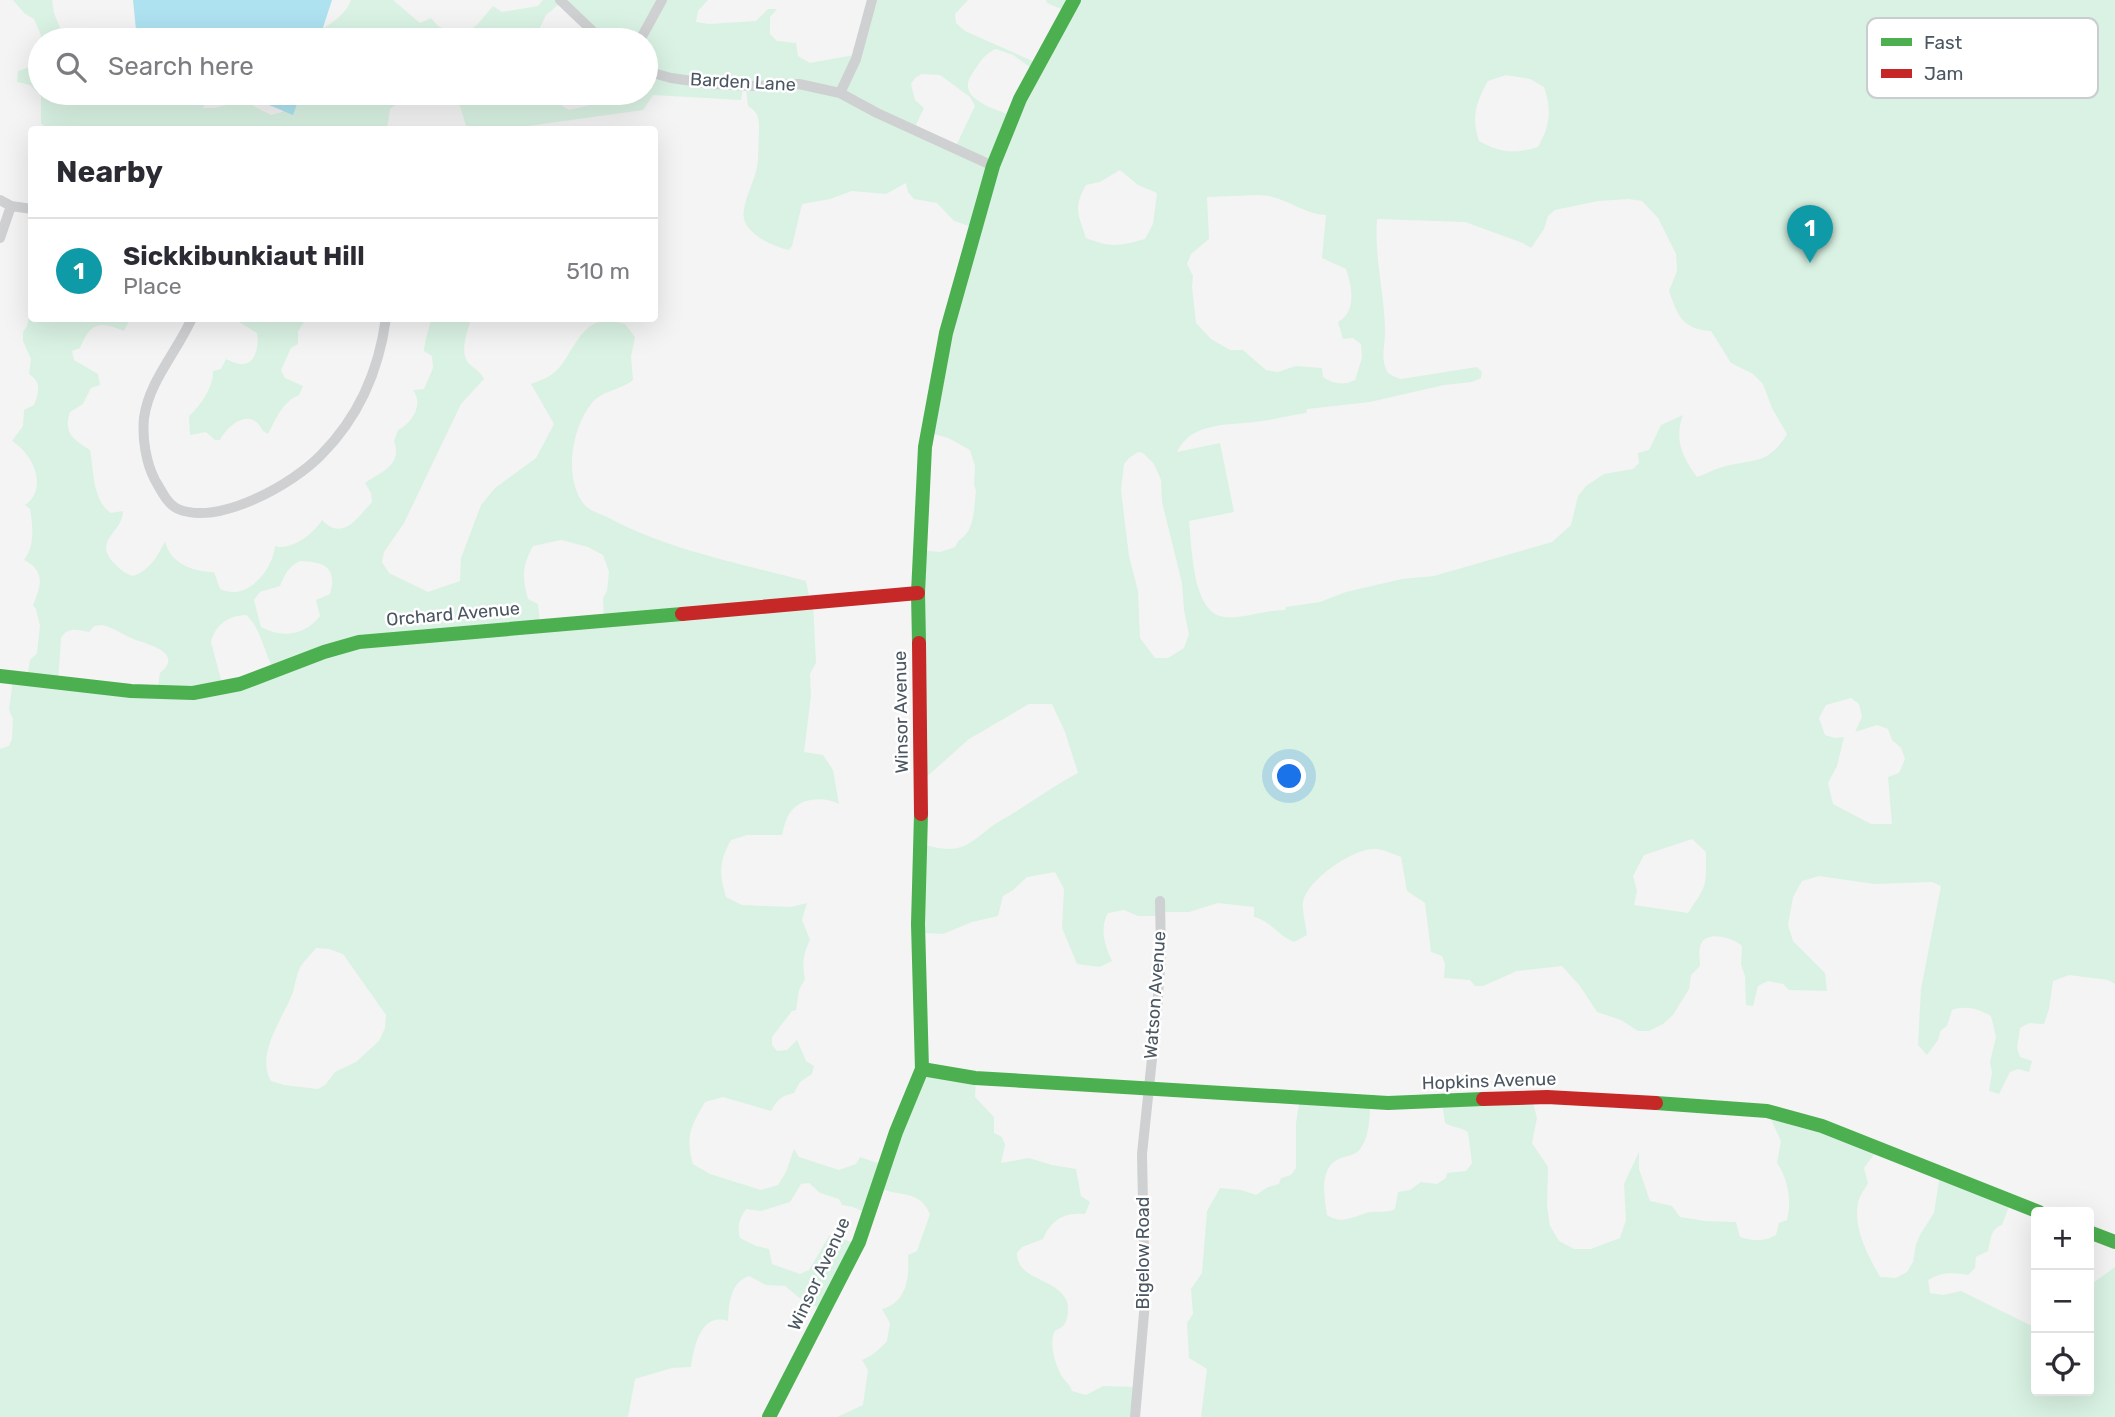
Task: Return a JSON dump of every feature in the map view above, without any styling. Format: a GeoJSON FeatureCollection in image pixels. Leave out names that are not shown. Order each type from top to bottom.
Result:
{"type":"FeatureCollection","features":[{"type":"Feature","properties":{"kind":"street"},"geometry":{"type":"LineString","coordinates":[[561,0],[590,28]]}},
{"type":"Feature","properties":{"kind":"street"},"geometry":{"type":"LineString","coordinates":[[647,28],[662,0]]}},
{"type":"Feature","properties":{"kind":"street"},"geometry":{"type":"LineString","coordinates":[[840,93],[856,59],[872,0]]}},
{"type":"Feature","properties":{"kind":"street","name":"Winsor Avenue"},"geometry":{"type":"LineString","coordinates":[[769,1417],[859,1242],[895,1132],[922,1069],[918,963],[922,771],[918,593],[925,447],[946,333],[993,166],[1020,99],[1074,0]]}},
{"type":"Feature","properties":{"kind":"street","name":"Barden Lane"},"geometry":{"type":"LineString","coordinates":[[658,74],[713,84],[799,84],[840,93],[877,113],[993,166]]}},
{"type":"Feature","properties":{"kind":"street"},"geometry":{"type":"LineString","coordinates":[[0,200],[28,208]]}},
{"type":"Feature","properties":{"kind":"street"},"geometry":{"type":"LineString","coordinates":[[0,238],[11,205]]}},
{"type":"Feature","properties":{"kind":"street"},"geometry":{"type":"LineString","coordinates":[[190,322],[154,383],[144,417],[144,437],[150,470],[163,494],[175,508],[191,512],[239,506],[269,493],[298,476],[321,455],[342,431],[372,377],[382,347],[385,322]]}},
{"type":"Feature","properties":{"kind":"street","name":"Orchard Avenue"},"geometry":{"type":"LineString","coordinates":[[0,676],[173,695],[199,693],[223,690],[337,646],[359,642],[918,593]]}},
{"type":"Feature","properties":{"kind":"street","name":"Watson Avenue"},"geometry":{"type":"LineString","coordinates":[[1148,1089],[1161,952],[1160,901]]}},
{"type":"Feature","properties":{"kind":"street","name":"Hopkins Avenue"},"geometry":{"type":"LineString","coordinates":[[922,1069],[975,1078],[1388,1103],[1547,1097],[1767,1111],[1832,1129],[2031,1209]]}},
{"type":"Feature","properties":{"kind":"street","name":"Bigelow Road"},"geometry":{"type":"LineString","coordinates":[[1135,1417],[1146,1303],[1142,1154],[1148,1089]]}},
{"type":"Feature","properties":{"kind":"street"},"geometry":{"type":"LineString","coordinates":[[2094,1234],[2115,1242]]}},
{"type":"Feature","properties":{"kind":"green space"},"geometry":{"type":"Polygon","coordinates":[[[13,0],[52,0],[60,28],[38,28],[34,19],[25,14],[13,0]]]}},
{"type":"Feature","properties":{"kind":"green space"},"geometry":{"type":"Polygon","coordinates":[[[351,0],[393,0],[420,23],[431,18],[443,28],[324,28],[351,0]]]}},
{"type":"Feature","properties":{"kind":"green space"},"geometry":{"type":"Polygon","coordinates":[[[543,0],[564,0],[546,15],[540,28],[473,28],[493,6],[502,12],[538,6],[543,0]]]}},
{"type":"Feature","properties":{"kind":"green space"},"geometry":{"type":"Polygon","coordinates":[[[567,0],[708,0],[698,11],[696,22],[709,24],[756,21],[768,9],[777,9],[770,17],[770,34],[777,41],[796,43],[798,56],[810,63],[854,55],[871,0],[968,0],[955,14],[956,23],[965,31],[1037,63],[1066,11],[1047,3],[1046,0],[2115,0],[2115,984],[2108,980],[2069,975],[2053,981],[2044,1024],[2029,1023],[2020,1028],[2017,1048],[2020,1057],[2032,1061],[2029,1072],[2018,1069],[2010,1072],[1999,1094],[1989,1091],[1992,1073],[1990,1062],[1996,1037],[1991,1016],[1972,1009],[1952,1010],[1947,1026],[1941,1030],[1938,1040],[1927,1055],[1918,1045],[1921,989],[1941,886],[1932,882],[1875,884],[1819,876],[1802,881],[1793,897],[1788,925],[1793,941],[1825,973],[1827,991],[1789,990],[1783,984],[1768,981],[1758,986],[1753,1006],[1746,1005],[1745,976],[1741,965],[1742,946],[1727,938],[1709,937],[1701,944],[1700,966],[1691,975],[1689,989],[1673,1015],[1649,1031],[1638,1031],[1621,1020],[1597,1012],[1580,986],[1562,966],[1517,971],[1483,986],[1475,986],[1470,980],[1444,978],[1445,964],[1442,956],[1431,952],[1425,903],[1407,891],[1401,857],[1378,849],[1355,854],[1332,867],[1313,884],[1303,902],[1307,935],[1294,942],[1254,917],[1254,907],[1218,903],[1189,912],[1159,912],[1157,916],[1138,916],[1124,910],[1108,913],[1105,919],[1105,943],[1112,961],[1100,967],[1077,964],[1062,928],[1064,889],[1055,872],[1027,877],[1003,896],[998,916],[972,922],[943,934],[924,933],[922,845],[949,849],[964,846],[1078,773],[1065,732],[1052,704],[1029,704],[969,739],[922,781],[919,550],[940,552],[955,547],[971,525],[976,490],[975,466],[970,450],[948,438],[927,432],[972,227],[954,221],[937,203],[914,199],[908,192],[906,183],[886,194],[852,191],[830,199],[802,204],[789,250],[758,237],[744,218],[745,204],[757,167],[758,118],[755,111],[748,106],[746,88],[743,87],[741,100],[658,95],[658,28],[591,28],[567,0]],[[996,49],[982,59],[971,75],[968,89],[971,95],[983,104],[1010,115],[1034,70],[1013,55],[996,49]],[[922,74],[911,84],[915,100],[924,108],[914,129],[955,148],[975,106],[970,97],[940,75],[922,74]],[[1506,75],[1488,81],[1475,117],[1479,141],[1508,151],[1538,147],[1548,118],[1544,87],[1530,79],[1506,75]],[[1120,170],[1100,182],[1086,185],[1079,200],[1078,211],[1086,238],[1115,245],[1145,239],[1153,224],[1157,193],[1138,185],[1120,170]],[[1267,196],[1207,197],[1209,239],[1191,254],[1187,264],[1193,276],[1196,323],[1211,339],[1230,350],[1243,350],[1266,370],[1278,372],[1296,366],[1322,368],[1323,377],[1331,381],[1343,384],[1355,380],[1362,358],[1361,344],[1353,338],[1343,339],[1338,322],[1348,312],[1351,291],[1346,269],[1322,258],[1326,215],[1267,196]],[[1598,201],[1555,210],[1548,216],[1544,229],[1531,248],[1465,222],[1377,219],[1385,328],[1383,357],[1387,371],[1401,379],[1477,367],[1482,372],[1481,378],[1370,402],[1307,409],[1306,413],[1214,426],[1192,434],[1177,452],[1220,443],[1234,512],[1189,521],[1196,578],[1206,605],[1214,613],[1232,617],[1285,610],[1286,607],[1320,602],[1346,592],[1402,579],[1434,576],[1552,542],[1571,525],[1578,496],[1586,486],[1604,474],[1633,469],[1639,463],[1638,453],[1649,450],[1661,425],[1683,415],[1679,432],[1681,447],[1697,477],[1726,466],[1763,458],[1775,450],[1787,434],[1772,408],[1763,384],[1753,374],[1731,363],[1711,331],[1687,324],[1675,308],[1669,291],[1677,271],[1676,254],[1658,218],[1642,201],[1598,201]],[[1138,452],[1124,464],[1121,490],[1129,556],[1138,591],[1140,638],[1155,658],[1168,658],[1184,648],[1189,634],[1182,583],[1162,502],[1161,480],[1154,464],[1143,453],[1138,452]],[[1851,698],[1826,705],[1819,718],[1825,735],[1844,737],[1837,766],[1828,783],[1833,804],[1871,824],[1892,824],[1888,777],[1899,773],[1905,759],[1888,729],[1877,725],[1855,732],[1862,717],[1859,704],[1851,698]],[[1692,839],[1644,855],[1633,876],[1637,891],[1634,905],[1688,913],[1704,884],[1706,852],[1692,839]]]}},
{"type":"Feature","properties":{"kind":"green space"},"geometry":{"type":"Polygon","coordinates":[[[28,68],[28,85],[17,82],[18,71],[28,68]]]}},
{"type":"Feature","properties":{"kind":"green space"},"geometry":{"type":"Polygon","coordinates":[[[41,105],[204,105],[203,108],[214,108],[252,105],[271,115],[282,112],[290,105],[396,105],[390,109],[387,126],[44,126],[41,123],[41,105]]]}},
{"type":"Feature","properties":{"kind":"green space"},"geometry":{"type":"Polygon","coordinates":[[[459,105],[561,105],[569,110],[590,105],[646,105],[643,110],[528,126],[466,126],[459,105]]]}},
{"type":"Feature","properties":{"kind":"green space"},"geometry":{"type":"Polygon","coordinates":[[[28,322],[128,322],[124,331],[108,326],[96,326],[88,333],[80,348],[72,351],[74,360],[98,374],[100,385],[91,388],[83,404],[70,412],[69,430],[74,439],[90,450],[100,500],[111,513],[123,511],[122,519],[107,542],[108,555],[120,569],[133,576],[148,567],[165,541],[172,555],[183,565],[214,572],[220,589],[230,592],[249,587],[264,574],[275,546],[288,546],[302,540],[322,520],[337,529],[343,528],[355,521],[372,502],[371,493],[365,483],[393,462],[396,456],[394,441],[398,430],[408,423],[417,407],[413,390],[424,389],[433,368],[432,356],[424,351],[430,322],[470,322],[465,340],[465,356],[484,379],[461,404],[404,523],[384,552],[382,562],[389,573],[428,592],[460,581],[461,558],[481,505],[495,488],[536,458],[554,424],[531,384],[556,371],[589,327],[600,322],[625,324],[635,337],[631,357],[633,380],[596,399],[579,425],[572,467],[577,493],[591,510],[654,538],[704,555],[806,581],[810,601],[813,602],[816,663],[810,674],[811,696],[804,752],[823,755],[833,770],[839,804],[822,799],[799,804],[789,813],[782,835],[747,835],[731,840],[724,855],[721,874],[726,897],[742,905],[791,907],[807,903],[802,920],[810,940],[804,959],[805,979],[799,990],[796,1010],[792,1011],[772,1037],[772,1045],[777,1051],[787,1050],[797,1040],[806,1061],[814,1066],[812,1074],[800,1082],[794,1093],[780,1099],[771,1111],[723,1097],[705,1102],[691,1132],[693,1164],[710,1174],[761,1190],[778,1185],[794,1149],[799,1157],[839,1170],[856,1164],[860,1157],[886,1166],[921,1072],[976,1078],[975,1097],[994,1117],[994,1133],[1002,1137],[1005,1145],[1001,1163],[1029,1158],[1076,1169],[1081,1196],[1090,1202],[1085,1214],[1071,1214],[1054,1222],[1043,1239],[1022,1247],[1017,1253],[1019,1262],[1029,1274],[1053,1286],[1066,1299],[1067,1319],[1054,1333],[1052,1346],[1058,1368],[1072,1391],[1086,1395],[1103,1386],[1135,1387],[1134,1417],[837,1417],[863,1405],[868,1370],[862,1360],[876,1352],[887,1341],[890,1323],[882,1309],[896,1301],[905,1288],[908,1255],[917,1251],[930,1214],[926,1206],[916,1198],[882,1189],[869,1214],[842,1205],[839,1199],[820,1193],[809,1183],[801,1184],[790,1202],[761,1211],[746,1209],[739,1223],[739,1234],[740,1238],[756,1246],[769,1249],[772,1264],[800,1274],[809,1270],[829,1236],[837,1236],[855,1244],[824,1310],[802,1300],[785,1286],[766,1285],[749,1276],[743,1279],[732,1294],[728,1321],[711,1321],[700,1333],[691,1367],[672,1368],[635,1379],[628,1417],[0,1417],[0,749],[9,746],[12,739],[13,719],[9,710],[13,679],[27,679],[30,660],[37,653],[40,626],[33,605],[38,592],[39,574],[24,560],[30,549],[32,536],[30,509],[25,505],[36,490],[37,481],[32,462],[12,441],[23,426],[24,410],[34,405],[38,391],[38,384],[29,374],[31,359],[23,341],[23,332],[28,322]],[[561,540],[533,546],[525,566],[528,599],[538,604],[540,624],[604,619],[603,598],[607,591],[609,572],[603,555],[588,547],[561,540]],[[300,561],[287,571],[280,586],[260,592],[254,600],[261,627],[277,633],[292,633],[307,628],[320,616],[316,600],[330,594],[330,572],[322,565],[300,561]],[[246,615],[228,619],[220,626],[211,642],[223,687],[273,668],[255,626],[246,615]],[[94,626],[89,632],[70,630],[61,638],[58,683],[157,693],[160,673],[168,660],[167,655],[156,647],[111,628],[94,626]],[[316,948],[299,970],[266,1059],[271,1081],[318,1089],[325,1085],[335,1072],[356,1062],[379,1041],[385,1028],[386,1015],[343,954],[316,948]]]}},
{"type":"Feature","properties":{"kind":"green space"},"geometry":{"type":"Polygon","coordinates":[[[239,322],[304,322],[298,331],[298,344],[291,348],[281,370],[285,378],[303,386],[299,395],[284,406],[268,434],[253,420],[247,419],[235,423],[220,440],[215,440],[206,432],[190,435],[189,416],[206,396],[213,371],[221,369],[226,359],[248,363],[257,347],[257,333],[239,322]]]}},
{"type":"Feature","properties":{"kind":"green space"},"geometry":{"type":"Polygon","coordinates":[[[1300,1098],[1371,1102],[1368,1130],[1360,1149],[1336,1161],[1326,1173],[1324,1189],[1327,1215],[1346,1219],[1395,1209],[1398,1192],[1410,1190],[1421,1182],[1437,1184],[1446,1178],[1447,1173],[1466,1171],[1472,1163],[1468,1132],[1445,1123],[1442,1102],[1532,1099],[1537,1118],[1532,1143],[1548,1167],[1547,1206],[1550,1226],[1559,1241],[1574,1249],[1591,1249],[1620,1238],[1626,1220],[1624,1184],[1639,1152],[1639,1169],[1650,1201],[1672,1206],[1680,1217],[1736,1222],[1740,1237],[1763,1240],[1776,1235],[1779,1223],[1787,1220],[1789,1198],[1784,1176],[1777,1163],[1781,1141],[1768,1113],[1878,1149],[1864,1168],[1868,1183],[1859,1200],[1857,1213],[1863,1242],[1880,1277],[1896,1278],[1907,1272],[1913,1262],[1916,1244],[1934,1213],[1940,1174],[2011,1201],[2002,1225],[1993,1232],[1988,1251],[1976,1257],[1975,1268],[1968,1275],[1947,1273],[1928,1280],[1930,1293],[1943,1295],[1961,1291],[2031,1326],[2031,1396],[2094,1396],[2094,1282],[2115,1267],[2115,1417],[1201,1417],[1207,1369],[1189,1358],[1187,1323],[1193,1314],[1191,1289],[1202,1273],[1207,1211],[1220,1188],[1256,1195],[1279,1184],[1281,1178],[1291,1175],[1296,1168],[1296,1123],[1300,1098]]]}},
{"type":"Feature","properties":{"kind":"water"},"geometry":{"type":"Polygon","coordinates":[[[133,0],[332,0],[323,28],[136,28],[133,0]]]}},
{"type":"Feature","properties":{"kind":"water"},"geometry":{"type":"Polygon","coordinates":[[[269,105],[297,105],[293,115],[269,105]]]}},
{"type":"Feature","properties":{"kind":"traffic: fast"},"geometry":{"type":"LineString","coordinates":[[919,643],[918,593],[925,447],[946,333],[993,166],[1020,99],[1074,0]]}},
{"type":"Feature","properties":{"kind":"traffic: fast"},"geometry":{"type":"LineString","coordinates":[[0,676],[131,691],[193,693],[240,684],[324,652],[359,642],[682,614]]}},
{"type":"Feature","properties":{"kind":"traffic: fast"},"geometry":{"type":"LineString","coordinates":[[769,1417],[859,1242],[896,1132],[922,1069],[918,924],[921,814]]}},
{"type":"Feature","properties":{"kind":"traffic: fast"},"geometry":{"type":"LineString","coordinates":[[922,1069],[975,1078],[1388,1103],[1483,1099]]}},
{"type":"Feature","properties":{"kind":"traffic: fast"},"geometry":{"type":"LineString","coordinates":[[1656,1103],[1767,1111],[1822,1126],[2031,1209]]}},
{"type":"Feature","properties":{"kind":"traffic: fast"},"geometry":{"type":"LineString","coordinates":[[2094,1234],[2115,1242]]}},
{"type":"Feature","properties":{"kind":"traffic: jam"},"geometry":{"type":"LineString","coordinates":[[682,614],[918,593]]}},
{"type":"Feature","properties":{"kind":"traffic: jam"},"geometry":{"type":"LineString","coordinates":[[919,643],[921,814]]}},
{"type":"Feature","properties":{"kind":"traffic: jam"},"geometry":{"type":"LineString","coordinates":[[1483,1099],[1547,1097],[1656,1103]]}},
{"type":"Feature","properties":{"kind":"place","name":"Sickkibunkiaut Hill"},"geometry":{"type":"Point","coordinates":[1810,263]}}]}
